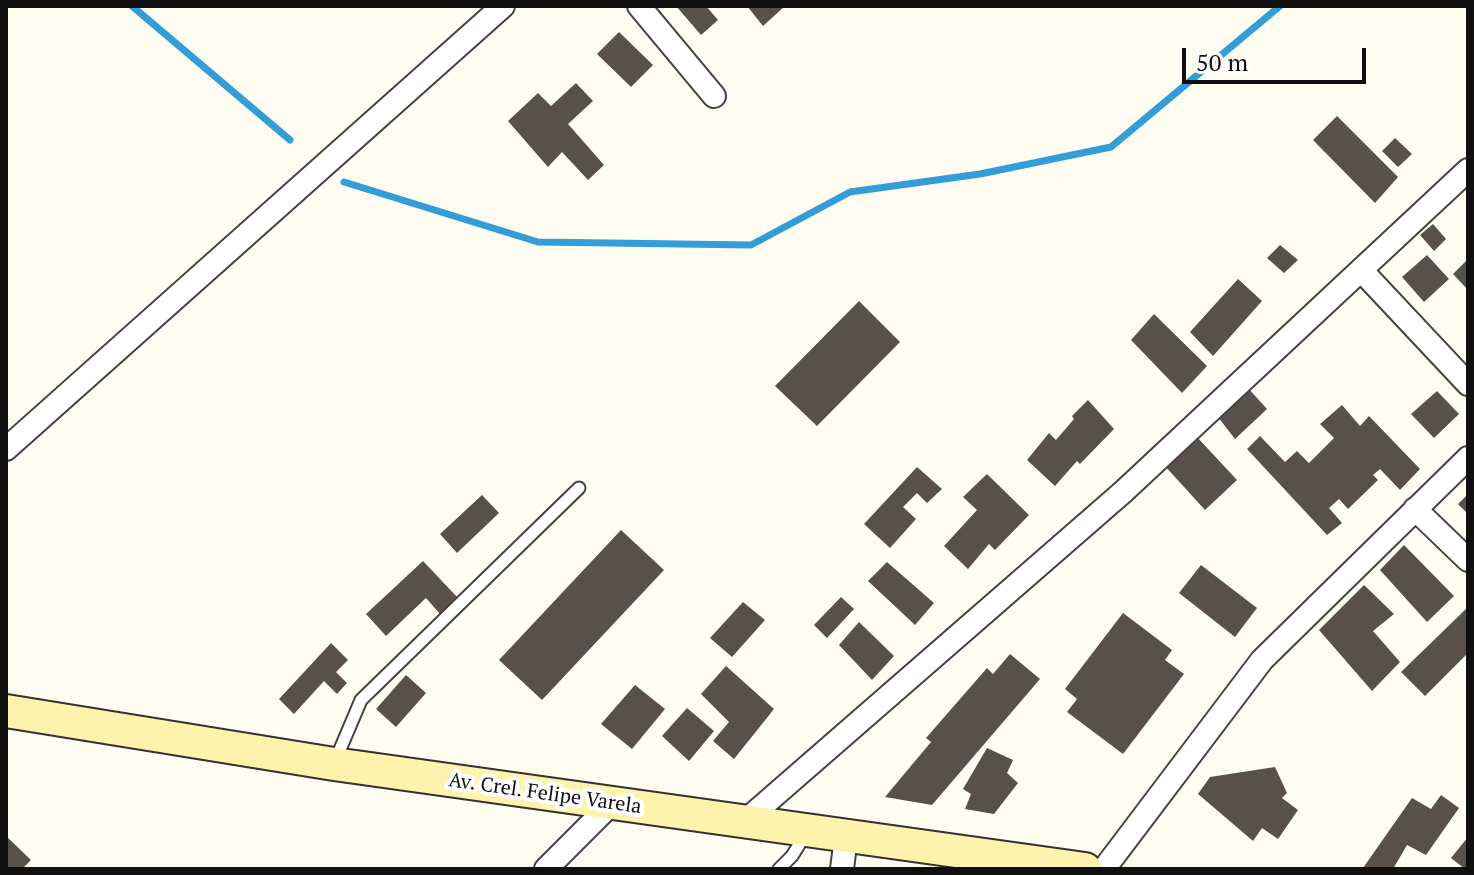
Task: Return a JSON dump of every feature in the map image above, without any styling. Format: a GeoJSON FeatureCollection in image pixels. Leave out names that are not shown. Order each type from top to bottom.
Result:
{"type":"FeatureCollection","features":[{"type":"Feature","properties":{"kind":"main road","name":"Av. Crel. Felipe Varela"},"geometry":{"type":"LineString","coordinates":[[12,718],[1085,869]]}},
{"type":"Feature","properties":{"kind":"street"},"geometry":{"type":"LineString","coordinates":[[6,449],[503,6]]}},
{"type":"Feature","properties":{"kind":"street"},"geometry":{"type":"LineString","coordinates":[[639,6],[714,96]]}},
{"type":"Feature","properties":{"kind":"street"},"geometry":{"type":"LineString","coordinates":[[744,822],[1123,492],[1468,170]]}},
{"type":"Feature","properties":{"kind":"street"},"geometry":{"type":"LineString","coordinates":[[1361,270],[1468,384]]}},
{"type":"Feature","properties":{"kind":"street"},"geometry":{"type":"LineString","coordinates":[[1104,869],[1262,660],[1468,458]]}},
{"type":"Feature","properties":{"kind":"street"},"geometry":{"type":"LineString","coordinates":[[1415,509],[1468,560]]}},
{"type":"Feature","properties":{"kind":"street"},"geometry":{"type":"LineString","coordinates":[[546,869],[612,803]]}},
{"type":"Feature","properties":{"kind":"street"},"geometry":{"type":"LineString","coordinates":[[842,869],[846,837]]}},
{"type":"Feature","properties":{"kind":"lane"},"geometry":{"type":"LineString","coordinates":[[334,764],[361,700],[579,488]]}},
{"type":"Feature","properties":{"kind":"lane"},"geometry":{"type":"LineString","coordinates":[[779,869],[792,856],[807,832]]}},
{"type":"Feature","properties":{"kind":"building"},"geometry":{"type":"Polygon","coordinates":[[[676,6],[706,6],[718,20],[701,35],[676,6]]]}},
{"type":"Feature","properties":{"kind":"building"},"geometry":{"type":"Polygon","coordinates":[[[747,6],[785,6],[763,26],[747,6]]]}},
{"type":"Feature","properties":{"kind":"building"},"geometry":{"type":"Polygon","coordinates":[[[619,32],[653,65],[631,87],[597,54],[619,32]]]}},
{"type":"Feature","properties":{"kind":"building"},"geometry":{"type":"Polygon","coordinates":[[[576,83],[593,101],[568,124],[604,165],[588,180],[562,152],[548,167],[508,121],[538,93],[551,106],[576,83]]]}},
{"type":"Feature","properties":{"kind":"building"},"geometry":{"type":"Polygon","coordinates":[[[1337,116],[1398,177],[1375,203],[1313,140],[1337,116]]]}},
{"type":"Feature","properties":{"kind":"building"},"geometry":{"type":"Polygon","coordinates":[[[1395,138],[1412,154],[1398,167],[1382,151],[1395,138]]]}},
{"type":"Feature","properties":{"kind":"building"},"geometry":{"type":"Polygon","coordinates":[[[1433,224],[1446,239],[1434,251],[1420,235],[1433,224]]]}},
{"type":"Feature","properties":{"kind":"building"},"geometry":{"type":"Polygon","coordinates":[[[1280,245],[1298,260],[1284,273],[1267,258],[1280,245]]]}},
{"type":"Feature","properties":{"kind":"building"},"geometry":{"type":"Polygon","coordinates":[[[1427,255],[1449,279],[1424,302],[1402,277],[1427,255]]]}},
{"type":"Feature","properties":{"kind":"building"},"geometry":{"type":"Polygon","coordinates":[[[1468,259],[1468,290],[1453,274],[1468,259]]]}},
{"type":"Feature","properties":{"kind":"building"},"geometry":{"type":"Polygon","coordinates":[[[1238,279],[1262,301],[1213,356],[1190,332],[1238,279]]]}},
{"type":"Feature","properties":{"kind":"building"},"geometry":{"type":"Polygon","coordinates":[[[859,301],[900,342],[817,426],[775,386],[859,301]]]}},
{"type":"Feature","properties":{"kind":"building"},"geometry":{"type":"Polygon","coordinates":[[[1154,314],[1207,366],[1182,393],[1131,340],[1154,314]]]}},
{"type":"Feature","properties":{"kind":"building"},"geometry":{"type":"Polygon","coordinates":[[[1248,388],[1267,409],[1235,439],[1218,417],[1248,388]]]}},
{"type":"Feature","properties":{"kind":"building"},"geometry":{"type":"Polygon","coordinates":[[[1437,391],[1459,414],[1434,438],[1411,414],[1437,391]]]}},
{"type":"Feature","properties":{"kind":"building"},"geometry":{"type":"Polygon","coordinates":[[[1088,400],[1114,429],[1080,464],[1077,461],[1055,486],[1027,460],[1049,433],[1056,440],[1074,419],[1072,416],[1088,400]]]}},
{"type":"Feature","properties":{"kind":"building"},"geometry":{"type":"Polygon","coordinates":[[[1342,405],[1360,426],[1369,416],[1420,469],[1400,490],[1380,469],[1373,475],[1378,480],[1348,509],[1339,499],[1329,508],[1342,523],[1327,535],[1247,449],[1260,436],[1285,462],[1297,451],[1309,463],[1334,438],[1320,424],[1342,405]]]}},
{"type":"Feature","properties":{"kind":"building"},"geometry":{"type":"Polygon","coordinates":[[[1196,436],[1237,480],[1205,510],[1164,465],[1196,436]]]}},
{"type":"Feature","properties":{"kind":"building"},"geometry":{"type":"Polygon","coordinates":[[[917,467],[942,489],[927,503],[917,493],[903,507],[916,519],[890,548],[864,524],[917,467]]]}},
{"type":"Feature","properties":{"kind":"building"},"geometry":{"type":"Polygon","coordinates":[[[987,474],[1029,515],[995,550],[989,544],[968,569],[944,546],[977,510],[963,497],[987,474]]]}},
{"type":"Feature","properties":{"kind":"building"},"geometry":{"type":"Polygon","coordinates":[[[1468,494],[1468,514],[1458,504],[1468,494]]]}},
{"type":"Feature","properties":{"kind":"building"},"geometry":{"type":"Polygon","coordinates":[[[482,495],[499,513],[457,553],[440,534],[482,495]]]}},
{"type":"Feature","properties":{"kind":"building"},"geometry":{"type":"Polygon","coordinates":[[[621,530],[664,570],[542,700],[499,660],[621,530]]]}},
{"type":"Feature","properties":{"kind":"building"},"geometry":{"type":"Polygon","coordinates":[[[1404,545],[1454,596],[1427,622],[1380,570],[1404,545]]]}},
{"type":"Feature","properties":{"kind":"building"},"geometry":{"type":"Polygon","coordinates":[[[423,561],[458,598],[440,614],[426,598],[386,636],[366,614],[423,561]]]}},
{"type":"Feature","properties":{"kind":"building"},"geometry":{"type":"Polygon","coordinates":[[[887,562],[934,603],[915,625],[868,581],[887,562]]]}},
{"type":"Feature","properties":{"kind":"building"},"geometry":{"type":"Polygon","coordinates":[[[1201,565],[1257,608],[1235,637],[1179,593],[1201,565]]]}},
{"type":"Feature","properties":{"kind":"building"},"geometry":{"type":"Polygon","coordinates":[[[1364,585],[1394,614],[1373,631],[1400,662],[1372,691],[1319,630],[1364,585]]]}},
{"type":"Feature","properties":{"kind":"building"},"geometry":{"type":"Polygon","coordinates":[[[841,597],[854,609],[827,638],[814,625],[841,597]]]}},
{"type":"Feature","properties":{"kind":"building"},"geometry":{"type":"Polygon","coordinates":[[[743,602],[765,620],[732,657],[710,638],[743,602]]]}},
{"type":"Feature","properties":{"kind":"building"},"geometry":{"type":"Polygon","coordinates":[[[1468,607],[1468,653],[1425,696],[1401,672],[1468,607]]]}},
{"type":"Feature","properties":{"kind":"building"},"geometry":{"type":"Polygon","coordinates":[[[1123,613],[1172,650],[1165,660],[1184,674],[1123,754],[1067,712],[1077,699],[1065,689],[1123,613]]]}},
{"type":"Feature","properties":{"kind":"building"},"geometry":{"type":"Polygon","coordinates":[[[859,622],[894,656],[872,680],[839,645],[859,622]]]}},
{"type":"Feature","properties":{"kind":"building"},"geometry":{"type":"Polygon","coordinates":[[[331,643],[348,660],[336,672],[347,683],[337,694],[324,681],[294,714],[279,699],[331,643]]]}},
{"type":"Feature","properties":{"kind":"building"},"geometry":{"type":"Polygon","coordinates":[[[1010,654],[1040,679],[932,805],[885,797],[931,742],[926,738],[987,668],[993,674],[1010,654]]]}},
{"type":"Feature","properties":{"kind":"building"},"geometry":{"type":"Polygon","coordinates":[[[726,666],[774,709],[734,759],[713,741],[729,722],[701,694],[726,666]]]}},
{"type":"Feature","properties":{"kind":"building"},"geometry":{"type":"Polygon","coordinates":[[[406,675],[426,693],[396,727],[376,709],[406,675]]]}},
{"type":"Feature","properties":{"kind":"building"},"geometry":{"type":"Polygon","coordinates":[[[635,685],[665,709],[632,749],[601,724],[635,685]]]}},
{"type":"Feature","properties":{"kind":"building"},"geometry":{"type":"Polygon","coordinates":[[[687,708],[714,731],[689,761],[662,736],[687,708]]]}},
{"type":"Feature","properties":{"kind":"building"},"geometry":{"type":"Polygon","coordinates":[[[987,748],[1013,760],[1007,773],[1018,783],[994,814],[965,809],[971,794],[963,789],[987,748]]]}},
{"type":"Feature","properties":{"kind":"building"},"geometry":{"type":"Polygon","coordinates":[[[1275,767],[1287,793],[1282,798],[1298,810],[1278,839],[1262,828],[1253,841],[1198,794],[1210,777],[1275,767]]]}},
{"type":"Feature","properties":{"kind":"building"},"geometry":{"type":"Polygon","coordinates":[[[1441,795],[1459,808],[1426,855],[1407,845],[1393,869],[1363,868],[1412,798],[1431,809],[1441,795]]]}},
{"type":"Feature","properties":{"kind":"building"},"geometry":{"type":"Polygon","coordinates":[[[6,836],[31,860],[22,869],[6,869],[6,836]]]}},
{"type":"Feature","properties":{"kind":"building"},"geometry":{"type":"Polygon","coordinates":[[[1468,837],[1468,869],[1465,869],[1451,858],[1468,837]]]}},
{"type":"Feature","properties":{"kind":"waterway"},"geometry":{"type":"LineString","coordinates":[[132,6],[290,140]]}},
{"type":"Feature","properties":{"kind":"waterway"},"geometry":{"type":"LineString","coordinates":[[344,182],[538,242],[751,245],[850,192],[980,174],[1111,147],[1280,6]]}}]}
